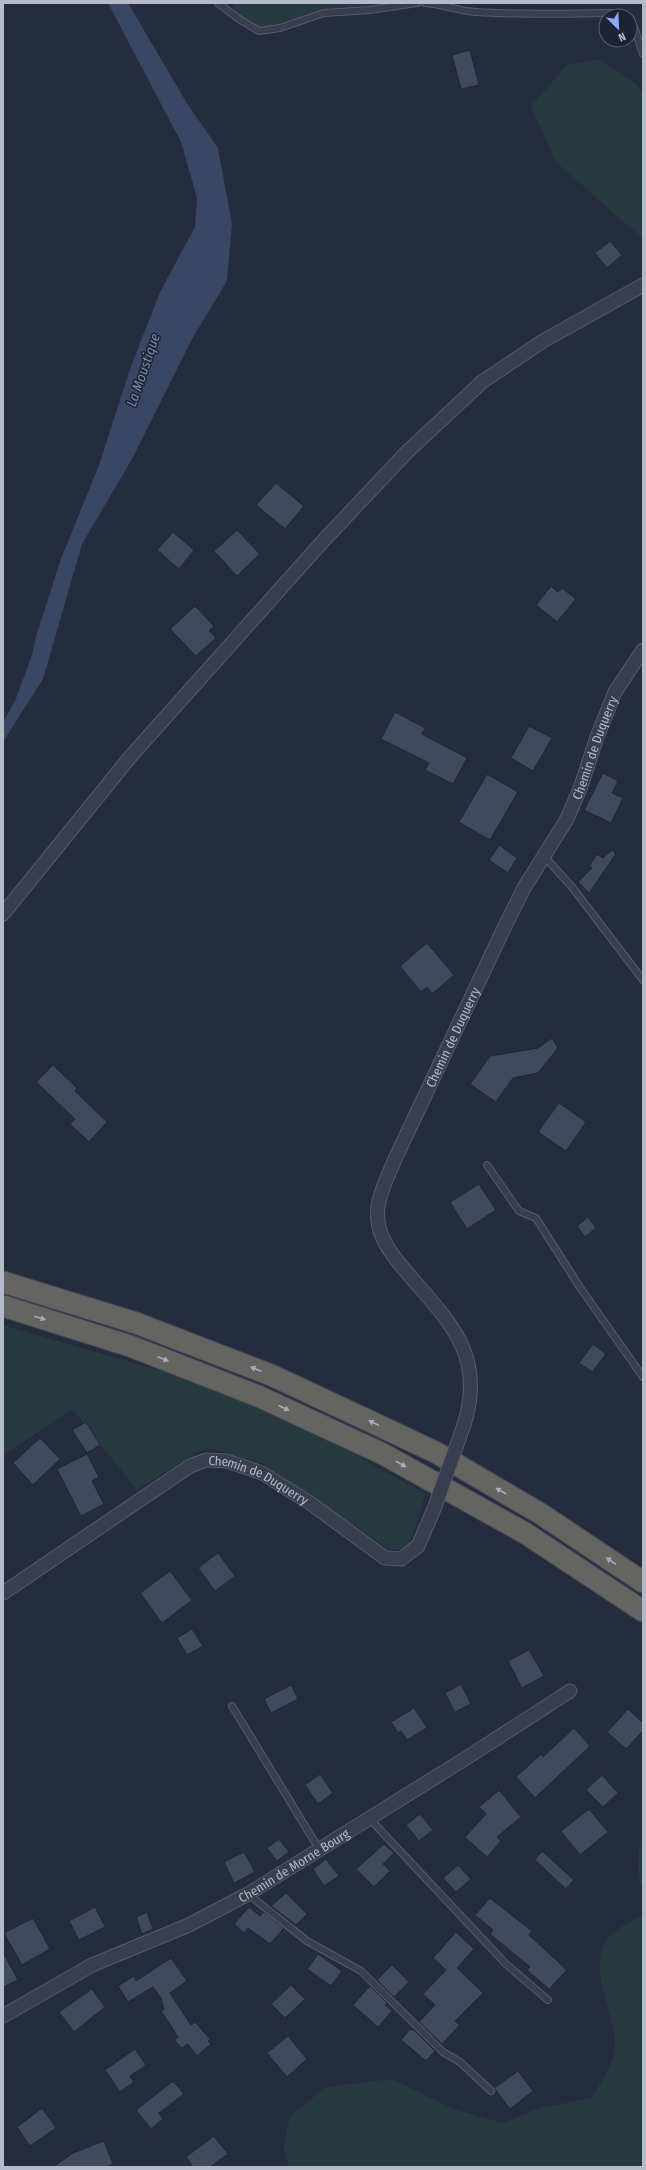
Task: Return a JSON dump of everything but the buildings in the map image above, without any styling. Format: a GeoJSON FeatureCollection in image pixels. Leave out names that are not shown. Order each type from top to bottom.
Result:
{"type":"FeatureCollection","features":[{"type":"Feature","properties":{"kind":"highway"},"geometry":{"type":"LineString","coordinates":[[3,1282],[143,1326],[271,1375],[365,1419],[437,1453],[528,1506],[643,1582]]}},
{"type":"Feature","properties":{"kind":"highway"},"geometry":{"type":"LineString","coordinates":[[3,1306],[130,1346],[258,1396],[383,1454],[525,1533],[643,1611]]}},
{"type":"Feature","properties":{"kind":"street"},"geometry":{"type":"LineString","coordinates":[[3,914],[131,756],[319,546],[407,452],[482,382],[543,341],[643,285]]}},
{"type":"Feature","properties":{"kind":"street","name":"Chemin de Duquerry"},"geometry":{"type":"LineString","coordinates":[[3,1593],[190,1466],[206,1460],[227,1461],[262,1473],[310,1503],[385,1558],[401,1559],[418,1546],[434,1509],[470,1406],[469,1367],[458,1336],[447,1319],[390,1252],[381,1235],[378,1208],[395,1159],[408,1130],[505,926],[524,888],[567,819],[581,786],[597,737],[615,692],[643,650]]}},
{"type":"Feature","properties":{"kind":"street","name":"Chemin de Morne Bourg"},"geometry":{"type":"LineString","coordinates":[[3,2016],[92,1965],[189,1925],[248,1894],[471,1755],[570,1691]]}},
{"type":"Feature","properties":{"kind":"lane"},"geometry":{"type":"LineString","coordinates":[[218,3],[239,19],[259,31],[280,28],[324,12],[370,10],[416,3]]}},
{"type":"Feature","properties":{"kind":"lane"},"geometry":{"type":"LineString","coordinates":[[425,3],[447,5],[477,12],[529,14],[598,13]]}},
{"type":"Feature","properties":{"kind":"lane"},"geometry":{"type":"LineString","coordinates":[[638,39],[643,54]]}},
{"type":"Feature","properties":{"kind":"lane"},"geometry":{"type":"LineString","coordinates":[[544,856],[572,887],[643,980]]}},
{"type":"Feature","properties":{"kind":"lane"},"geometry":{"type":"LineString","coordinates":[[487,1165],[519,1211],[536,1218],[579,1286],[643,1376]]}},
{"type":"Feature","properties":{"kind":"lane"},"geometry":{"type":"LineString","coordinates":[[232,1706],[319,1849]]}},
{"type":"Feature","properties":{"kind":"lane"},"geometry":{"type":"LineString","coordinates":[[369,1818],[395,1843],[506,1964],[548,2000]]}},
{"type":"Feature","properties":{"kind":"lane"},"geometry":{"type":"LineString","coordinates":[[248,1894],[307,1941],[361,1971],[443,2052],[460,2062],[491,2092]]}},
{"type":"Feature","properties":{"kind":"green space"},"geometry":{"type":"Polygon","coordinates":[[[232,3],[447,3],[447,5],[331,12],[259,31],[239,19],[232,3]]]}},
{"type":"Feature","properties":{"kind":"green space"},"geometry":{"type":"Polygon","coordinates":[[[599,59],[637,85],[643,93],[643,239],[556,162],[531,106],[567,65],[599,59]]]}},
{"type":"Feature","properties":{"kind":"green space"},"geometry":{"type":"Polygon","coordinates":[[[3,1325],[206,1384],[339,1446],[426,1494],[410,1542],[404,1547],[390,1550],[264,1464],[212,1449],[199,1451],[137,1490],[72,1409],[3,1456],[3,1325]]]}},
{"type":"Feature","properties":{"kind":"green space"},"geometry":{"type":"Polygon","coordinates":[[[643,1833],[643,1889],[640,1883],[638,1861],[643,1833]]]}},
{"type":"Feature","properties":{"kind":"green space"},"geometry":{"type":"Polygon","coordinates":[[[643,1915],[643,2167],[289,2167],[283,2147],[290,2116],[326,2087],[392,2079],[456,2110],[502,2123],[540,2108],[591,2098],[613,2057],[615,2042],[602,1986],[600,1957],[604,1945],[612,1934],[643,1915]]]}},
{"type":"Feature","properties":{"kind":"water","name":"La Moustique"},"geometry":{"type":"Polygon","coordinates":[[[108,3],[128,3],[188,105],[218,148],[232,224],[227,281],[192,339],[132,459],[82,544],[43,679],[3,742],[3,722],[15,701],[31,658],[37,633],[61,559],[99,465],[130,369],[160,292],[195,227],[197,198],[181,142],[108,3]]]}}]}
